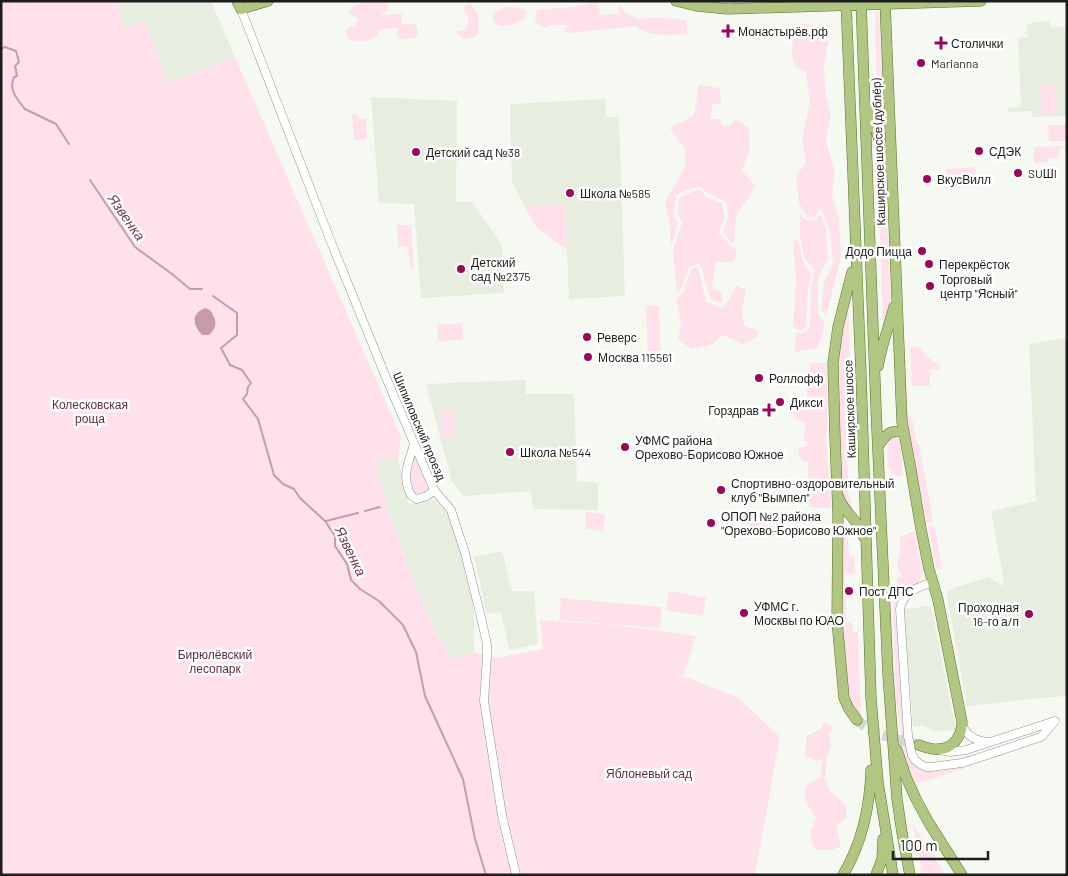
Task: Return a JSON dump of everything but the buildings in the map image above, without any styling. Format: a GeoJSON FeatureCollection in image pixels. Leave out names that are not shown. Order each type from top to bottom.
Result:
{"type":"FeatureCollection","features":[{"type":"Feature","properties":{"kind":"main road"},"geometry":{"type":"LineString","coordinates":[[239,5],[268,1]]}},
{"type":"Feature","properties":{"kind":"main road"},"geometry":{"type":"LineString","coordinates":[[676,1],[697,6],[728,9],[846,3],[981,1]]}},
{"type":"Feature","properties":{"kind":"main road"},"geometry":{"type":"LineString","coordinates":[[714,1],[728,9]]}},
{"type":"Feature","properties":{"kind":"main road","name":"Каширское шоссе"},"geometry":{"type":"LineString","coordinates":[[846,3],[861,383],[867,620],[873,734],[878,782],[894,875]]}},
{"type":"Feature","properties":{"kind":"main road"},"geometry":{"type":"LineString","coordinates":[[861,3],[884,612],[897,799],[910,875]]}},
{"type":"Feature","properties":{"kind":"main road","name":"Каширское шоссе (дублёр)"},"geometry":{"type":"LineString","coordinates":[[885,3],[901,415],[921,529],[929,569],[938,600],[962,722]]}},
{"type":"Feature","properties":{"kind":"main road"},"geometry":{"type":"LineString","coordinates":[[864,94],[891,177]]}},
{"type":"Feature","properties":{"kind":"main road"},"geometry":{"type":"LineString","coordinates":[[855,256],[838,326],[833,363],[838,492],[837,620],[844,698],[857,720]]}},
{"type":"Feature","properties":{"kind":"main road"},"geometry":{"type":"LineString","coordinates":[[874,376],[896,301]]}},
{"type":"Feature","properties":{"kind":"main road"},"geometry":{"type":"LineString","coordinates":[[878,446],[889,432],[904,432]]}},
{"type":"Feature","properties":{"kind":"main road"},"geometry":{"type":"LineString","coordinates":[[838,492],[842,505],[861,529],[866,550]]}},
{"type":"Feature","properties":{"kind":"main road"},"geometry":{"type":"LineString","coordinates":[[919,745],[934,749],[945,748],[955,742],[960,734],[962,722]]}},
{"type":"Feature","properties":{"kind":"main road"},"geometry":{"type":"LineString","coordinates":[[892,732],[906,777],[916,799],[962,875]]}},
{"type":"Feature","properties":{"kind":"main road"},"geometry":{"type":"LineString","coordinates":[[843,875],[857,849],[866,815],[873,734]]}},
{"type":"Feature","properties":{"kind":"main road"},"geometry":{"type":"LineString","coordinates":[[876,875],[882,859],[884,821]]}},
{"type":"Feature","properties":{"kind":"street","name":"Шипиловский проезд"},"geometry":{"type":"LineString","coordinates":[[239,5],[330,242],[414,445],[434,490],[451,510],[487,644],[484,701],[502,815],[516,875]]}},
{"type":"Feature","properties":{"kind":"street"},"geometry":{"type":"LineString","coordinates":[[414,445],[406,468],[406,480],[412,497],[417,499],[427,496],[434,490]]}},
{"type":"Feature","properties":{"kind":"street"},"geometry":{"type":"LineString","coordinates":[[933,582],[909,592],[900,604],[908,736],[915,760],[922,766],[929,767],[962,763],[1038,739],[1045,734],[1055,721],[966,750],[945,752],[934,749]]}},
{"type":"Feature","properties":{"kind":"street"},"geometry":{"type":"LineString","coordinates":[[962,722],[966,732],[972,737],[983,742],[990,742]]}},
{"type":"Feature","properties":{"kind":"shaded area"},"geometry":{"type":"Polygon","coordinates":[[[115,1],[211,1],[235,57],[168,83],[145,21],[124,28],[115,1]]]}},
{"type":"Feature","properties":{"kind":"shaded area"},"geometry":{"type":"Polygon","coordinates":[[[1049,21],[1051,28],[1064,26],[1067,41],[1067,116],[1032,117],[1032,111],[1008,112],[1007,107],[1021,107],[1018,38],[1028,37],[1027,24],[1049,21]]]}},
{"type":"Feature","properties":{"kind":"shaded area"},"geometry":{"type":"Polygon","coordinates":[[[371,97],[457,101],[456,202],[472,202],[502,244],[504,293],[421,298],[414,204],[379,203],[371,97]]]}},
{"type":"Feature","properties":{"kind":"shaded area","name":"Школа №585"},"geometry":{"type":"Polygon","coordinates":[[[605,99],[606,117],[619,117],[625,296],[569,299],[565,204],[524,206],[512,182],[510,104],[605,99]]]}},
{"type":"Feature","properties":{"kind":"shaded area"},"geometry":{"type":"Polygon","coordinates":[[[205,308],[210,310],[216,323],[209,335],[202,335],[195,324],[197,313],[205,308]]]}},
{"type":"Feature","properties":{"kind":"shaded area"},"geometry":{"type":"Polygon","coordinates":[[[1067,338],[1067,696],[967,706],[947,596],[948,590],[989,577],[1003,586],[1004,582],[991,511],[1036,501],[1029,344],[1067,338]]]}},
{"type":"Feature","properties":{"kind":"shaded area","name":"Школа №544"},"geometry":{"type":"Polygon","coordinates":[[[525,380],[526,394],[574,394],[577,481],[598,483],[598,510],[533,509],[531,491],[464,496],[452,482],[426,384],[525,380]]]}},
{"type":"Feature","properties":{"kind":"shaded area"},"geometry":{"type":"Polygon","coordinates":[[[398,459],[409,504],[434,500],[448,514],[466,564],[474,600],[474,652],[458,659],[450,657],[428,615],[390,516],[375,461],[398,459]]]}},
{"type":"Feature","properties":{"kind":"shaded area"},"geometry":{"type":"Polygon","coordinates":[[[502,551],[512,591],[534,591],[538,644],[509,650],[501,612],[487,614],[474,557],[502,551]]]}},
{"type":"Feature","properties":{"kind":"shaded area"},"geometry":{"type":"Polygon","coordinates":[[[930,606],[956,730],[936,731],[923,726],[913,727],[904,609],[930,606]]]}},
{"type":"Feature","properties":{"kind":"green space","name":"Бирюлёвский лесопарк"},"geometry":{"type":"Polygon","coordinates":[[[1,1],[115,1],[124,28],[145,21],[169,83],[235,57],[401,437],[398,459],[375,461],[390,516],[409,569],[428,615],[450,657],[458,659],[474,652],[497,658],[543,649],[540,620],[617,625],[696,636],[683,676],[739,698],[780,737],[755,875],[1,875],[1,1]]]}},
{"type":"Feature","properties":{"kind":"green space"},"geometry":{"type":"Polygon","coordinates":[[[381,1],[388,5],[387,11],[380,15],[402,14],[402,25],[410,23],[417,26],[417,37],[412,39],[401,38],[397,36],[398,28],[379,29],[378,36],[367,41],[348,39],[346,32],[349,27],[355,25],[358,21],[355,16],[348,13],[351,9],[358,4],[381,1]]]}},
{"type":"Feature","properties":{"kind":"green space"},"geometry":{"type":"Polygon","coordinates":[[[590,2],[598,3],[600,15],[619,14],[619,5],[625,12],[638,19],[656,17],[686,20],[688,34],[653,34],[640,30],[636,26],[573,33],[565,32],[567,25],[549,25],[547,28],[542,27],[535,21],[537,10],[571,7],[590,2]]]}},
{"type":"Feature","properties":{"kind":"green space"},"geometry":{"type":"Polygon","coordinates":[[[469,3],[477,13],[479,25],[478,34],[468,39],[457,34],[457,31],[465,30],[468,25],[468,17],[464,11],[465,5],[469,3]]]}},
{"type":"Feature","properties":{"kind":"green space"},"geometry":{"type":"Polygon","coordinates":[[[507,7],[524,9],[527,13],[523,20],[510,25],[501,26],[493,22],[493,14],[507,7]]]}},
{"type":"Feature","properties":{"kind":"green space"},"geometry":{"type":"Polygon","coordinates":[[[875,12],[879,12],[885,134],[881,137],[877,120],[875,12]]]}},
{"type":"Feature","properties":{"kind":"green space"},"geometry":{"type":"Polygon","coordinates":[[[799,23],[826,30],[828,44],[824,64],[825,91],[831,114],[826,140],[835,173],[832,195],[839,219],[841,258],[826,316],[821,309],[824,282],[833,263],[830,232],[821,208],[815,217],[807,217],[799,203],[796,176],[806,163],[802,139],[810,102],[806,72],[796,66],[793,58],[794,26],[799,23]]]}},
{"type":"Feature","properties":{"kind":"green space"},"geometry":{"type":"Polygon","coordinates":[[[699,85],[720,88],[721,104],[712,104],[711,119],[721,119],[721,125],[728,127],[736,119],[749,128],[750,147],[742,171],[756,186],[736,216],[734,245],[723,233],[728,218],[727,203],[700,187],[677,195],[673,214],[678,224],[671,245],[665,202],[685,167],[685,149],[670,128],[694,115],[699,85]]]}},
{"type":"Feature","properties":{"kind":"green space"},"geometry":{"type":"Polygon","coordinates":[[[1040,86],[1056,86],[1057,113],[1042,114],[1040,86]]]}},
{"type":"Feature","properties":{"kind":"green space"},"geometry":{"type":"Polygon","coordinates":[[[358,114],[359,119],[366,119],[367,139],[354,140],[352,115],[358,114]]]}},
{"type":"Feature","properties":{"kind":"green space"},"geometry":{"type":"Polygon","coordinates":[[[1048,125],[1067,125],[1067,141],[1049,141],[1048,125]]]}},
{"type":"Feature","properties":{"kind":"green space"},"geometry":{"type":"Polygon","coordinates":[[[1066,146],[1060,150],[1057,158],[1048,158],[1048,162],[1034,163],[1034,147],[1066,146]]]}},
{"type":"Feature","properties":{"kind":"green space"},"geometry":{"type":"Polygon","coordinates":[[[878,165],[885,165],[891,311],[888,322],[883,321],[878,165]]]}},
{"type":"Feature","properties":{"kind":"green space"},"geometry":{"type":"Polygon","coordinates":[[[975,167],[980,187],[944,188],[943,180],[946,180],[946,169],[975,167]]]}},
{"type":"Feature","properties":{"kind":"green space"},"geometry":{"type":"Polygon","coordinates":[[[699,189],[707,197],[722,203],[725,217],[718,233],[737,251],[734,262],[716,262],[712,288],[722,293],[722,303],[711,300],[700,263],[689,267],[681,288],[677,293],[673,249],[682,223],[678,215],[679,198],[699,189]]]}},
{"type":"Feature","properties":{"kind":"green space"},"geometry":{"type":"Polygon","coordinates":[[[565,204],[567,250],[538,229],[524,206],[565,204]]]}},
{"type":"Feature","properties":{"kind":"green space"},"geometry":{"type":"Polygon","coordinates":[[[800,213],[805,220],[814,221],[821,214],[826,229],[828,260],[818,277],[818,313],[825,323],[821,339],[817,348],[795,352],[796,332],[801,334],[810,328],[811,289],[814,270],[804,257],[800,235],[800,213]]]}},
{"type":"Feature","properties":{"kind":"green space"},"geometry":{"type":"Polygon","coordinates":[[[397,225],[411,225],[414,269],[410,269],[408,246],[398,247],[397,225]]]}},
{"type":"Feature","properties":{"kind":"green space"},"geometry":{"type":"Polygon","coordinates":[[[793,238],[799,244],[804,264],[811,273],[808,288],[806,326],[801,331],[793,327],[796,280],[793,238]]]}},
{"type":"Feature","properties":{"kind":"green space"},"geometry":{"type":"Polygon","coordinates":[[[698,267],[706,302],[723,308],[737,286],[746,290],[742,312],[744,326],[759,331],[756,338],[743,344],[723,335],[713,344],[692,349],[678,340],[681,322],[676,300],[684,291],[691,269],[698,267]]]}},
{"type":"Feature","properties":{"kind":"green space"},"geometry":{"type":"Polygon","coordinates":[[[646,306],[659,306],[661,359],[648,360],[646,306]]]}},
{"type":"Feature","properties":{"kind":"green space"},"geometry":{"type":"Polygon","coordinates":[[[847,313],[849,313],[851,419],[848,419],[848,439],[846,440],[848,478],[846,478],[846,482],[848,482],[848,496],[850,497],[853,513],[843,495],[840,437],[839,357],[840,343],[847,313]]]}},
{"type":"Feature","properties":{"kind":"green space"},"geometry":{"type":"Polygon","coordinates":[[[462,323],[463,340],[438,341],[437,325],[462,323]]]}},
{"type":"Feature","properties":{"kind":"green space"},"geometry":{"type":"Polygon","coordinates":[[[916,346],[940,366],[940,369],[930,370],[930,386],[912,386],[910,347],[916,346]]]}},
{"type":"Feature","properties":{"kind":"green space"},"geometry":{"type":"Polygon","coordinates":[[[810,363],[827,364],[826,434],[831,507],[829,508],[809,507],[808,461],[802,461],[798,447],[808,446],[808,441],[804,441],[805,423],[794,418],[792,400],[807,399],[807,374],[810,374],[810,363]]]}},
{"type":"Feature","properties":{"kind":"green space"},"geometry":{"type":"Polygon","coordinates":[[[442,409],[456,410],[455,437],[441,437],[442,409]]]}},
{"type":"Feature","properties":{"kind":"green space"},"geometry":{"type":"Polygon","coordinates":[[[908,413],[913,422],[917,444],[919,444],[933,520],[927,523],[905,414],[908,413]]]}},
{"type":"Feature","properties":{"kind":"green space"},"geometry":{"type":"Polygon","coordinates":[[[894,436],[900,442],[902,477],[892,473],[888,464],[888,441],[894,436]]]}},
{"type":"Feature","properties":{"kind":"green space"},"geometry":{"type":"Polygon","coordinates":[[[414,445],[434,490],[417,499],[406,484],[414,445]]]}},
{"type":"Feature","properties":{"kind":"green space"},"geometry":{"type":"Polygon","coordinates":[[[586,512],[605,514],[603,531],[585,529],[586,512]]]}},
{"type":"Feature","properties":{"kind":"green space"},"geometry":{"type":"Polygon","coordinates":[[[747,521],[766,522],[765,537],[746,536],[747,521]]]}},
{"type":"Feature","properties":{"kind":"green space"},"geometry":{"type":"Polygon","coordinates":[[[844,524],[850,524],[853,532],[852,534],[847,534],[849,553],[851,556],[854,556],[855,573],[845,573],[846,622],[852,624],[853,632],[858,632],[861,717],[852,703],[848,690],[842,618],[844,524]]]}},
{"type":"Feature","properties":{"kind":"green space"},"geometry":{"type":"Polygon","coordinates":[[[928,527],[935,527],[942,569],[938,569],[936,566],[928,527]]]}},
{"type":"Feature","properties":{"kind":"green space"},"geometry":{"type":"Polygon","coordinates":[[[914,531],[923,574],[918,582],[901,596],[895,609],[906,749],[911,761],[916,766],[928,771],[966,768],[913,783],[904,753],[896,699],[893,617],[897,579],[901,577],[901,572],[898,572],[900,537],[914,531]]]}},
{"type":"Feature","properties":{"kind":"green space"},"geometry":{"type":"Polygon","coordinates":[[[669,591],[706,598],[703,616],[666,610],[669,591]]]}},
{"type":"Feature","properties":{"kind":"green space"},"geometry":{"type":"Polygon","coordinates":[[[561,598],[662,607],[660,628],[559,620],[561,598]]]}},
{"type":"Feature","properties":{"kind":"green space"},"geometry":{"type":"Polygon","coordinates":[[[825,723],[833,727],[829,735],[831,745],[827,757],[825,778],[830,791],[846,805],[846,819],[836,826],[841,846],[832,850],[814,849],[810,834],[816,817],[807,805],[804,792],[810,782],[820,778],[822,760],[815,761],[805,756],[807,736],[820,729],[825,723]]]}},
{"type":"Feature","properties":{"kind":"green space"},"geometry":{"type":"Polygon","coordinates":[[[913,824],[946,875],[922,875],[913,824]]]}},
{"type":"Feature","properties":{"kind":"waterway","name":"Язвенка"},"geometry":{"type":"LineString","coordinates":[[1,49],[5,47],[16,51],[19,62],[15,66],[17,76],[14,77],[12,86],[13,92],[19,101],[25,109],[56,124],[69,144]]}},
{"type":"Feature","properties":{"kind":"waterway","name":"Язвенка"},"geometry":{"type":"LineString","coordinates":[[90,180],[135,247],[190,289],[202,289]]}},
{"type":"Feature","properties":{"kind":"waterway","name":"Язвенка"},"geometry":{"type":"LineString","coordinates":[[213,296],[237,313],[237,335],[221,348],[230,365],[242,370],[251,383],[243,399],[258,419],[274,475],[283,484],[294,489],[300,498],[325,521],[335,536],[335,546],[347,564],[351,580],[360,589],[379,601],[403,625],[416,652],[425,696],[463,779],[475,839],[486,875]]}},
{"type":"Feature","properties":{"kind":"waterway"},"geometry":{"type":"LineString","coordinates":[[365,511],[380,507]]}},
{"type":"Feature","properties":{"kind":"waterway"},"geometry":{"type":"LineString","coordinates":[[326,521],[358,513]]}},
{"type":"Feature","properties":{"kind":"tunnel"},"geometry":{"type":"LineString","coordinates":[[857,720],[878,733],[919,745]]}},
{"type":"Feature","properties":{"kind":"place","name":"Монастырёв.рф"},"geometry":{"type":"Point","coordinates":[728,31]}},
{"type":"Feature","properties":{"kind":"place","name":"Столички"},"geometry":{"type":"Point","coordinates":[941,43]}},
{"type":"Feature","properties":{"kind":"place","name":"Marianna"},"geometry":{"type":"Point","coordinates":[921,63]}},
{"type":"Feature","properties":{"kind":"place","name":"СДЭК"},"geometry":{"type":"Point","coordinates":[979,151]}},
{"type":"Feature","properties":{"kind":"place","name":"Детский сад №38"},"geometry":{"type":"Point","coordinates":[416,152]}},
{"type":"Feature","properties":{"kind":"place","name":"SUШI"},"geometry":{"type":"Point","coordinates":[1018,173]}},
{"type":"Feature","properties":{"kind":"place","name":"ВкусВилл"},"geometry":{"type":"Point","coordinates":[927,179]}},
{"type":"Feature","properties":{"kind":"place","name":"Школа №585"},"geometry":{"type":"Point","coordinates":[570,193]}},
{"type":"Feature","properties":{"kind":"place","name":"Додо Пицца"},"geometry":{"type":"Point","coordinates":[922,251]}},
{"type":"Feature","properties":{"kind":"place","name":"Перекрёсток"},"geometry":{"type":"Point","coordinates":[929,264]}},
{"type":"Feature","properties":{"kind":"place","name":"Детский сад №2375"},"geometry":{"type":"Point","coordinates":[461,269]}},
{"type":"Feature","properties":{"kind":"place","name":"Торговый центр \"Ясный\""},"geometry":{"type":"Point","coordinates":[930,286]}},
{"type":"Feature","properties":{"kind":"place","name":"Реверс"},"geometry":{"type":"Point","coordinates":[587,337]}},
{"type":"Feature","properties":{"kind":"place","name":"Москва 115561"},"geometry":{"type":"Point","coordinates":[588,357]}},
{"type":"Feature","properties":{"kind":"place","name":"Роллофф"},"geometry":{"type":"Point","coordinates":[759,378]}},
{"type":"Feature","properties":{"kind":"place","name":"Дикси"},"geometry":{"type":"Point","coordinates":[780,402]}},
{"type":"Feature","properties":{"kind":"place","name":"Горздрав"},"geometry":{"type":"Point","coordinates":[769,410]}},
{"type":"Feature","properties":{"kind":"place","name":"УФМС района Орехово-Борисово Южное"},"geometry":{"type":"Point","coordinates":[625,447]}},
{"type":"Feature","properties":{"kind":"place","name":"Школа №544"},"geometry":{"type":"Point","coordinates":[510,452]}},
{"type":"Feature","properties":{"kind":"place","name":"Спортивно-оздоровительный клуб \"Вымпел\""},"geometry":{"type":"Point","coordinates":[721,490]}},
{"type":"Feature","properties":{"kind":"place","name":"ОПОП №2 района \"Орехово-Борисово Южное\""},"geometry":{"type":"Point","coordinates":[711,523]}},
{"type":"Feature","properties":{"kind":"place","name":"Пост ДПС"},"geometry":{"type":"Point","coordinates":[849,591]}},
{"type":"Feature","properties":{"kind":"place","name":"УФМС г. Москвы по ЮАО"},"geometry":{"type":"Point","coordinates":[744,613]}},
{"type":"Feature","properties":{"kind":"place","name":"Проходная 16-го а/п"},"geometry":{"type":"Point","coordinates":[1029,614]}},
{"type":"Feature","properties":{"kind":"park label","name":"Колесковская роща"},"geometry":{"type":"Point","coordinates":[90,411]}},
{"type":"Feature","properties":{"kind":"park label","name":"Яблоневый сад"},"geometry":{"type":"Point","coordinates":[649,773]}}]}
